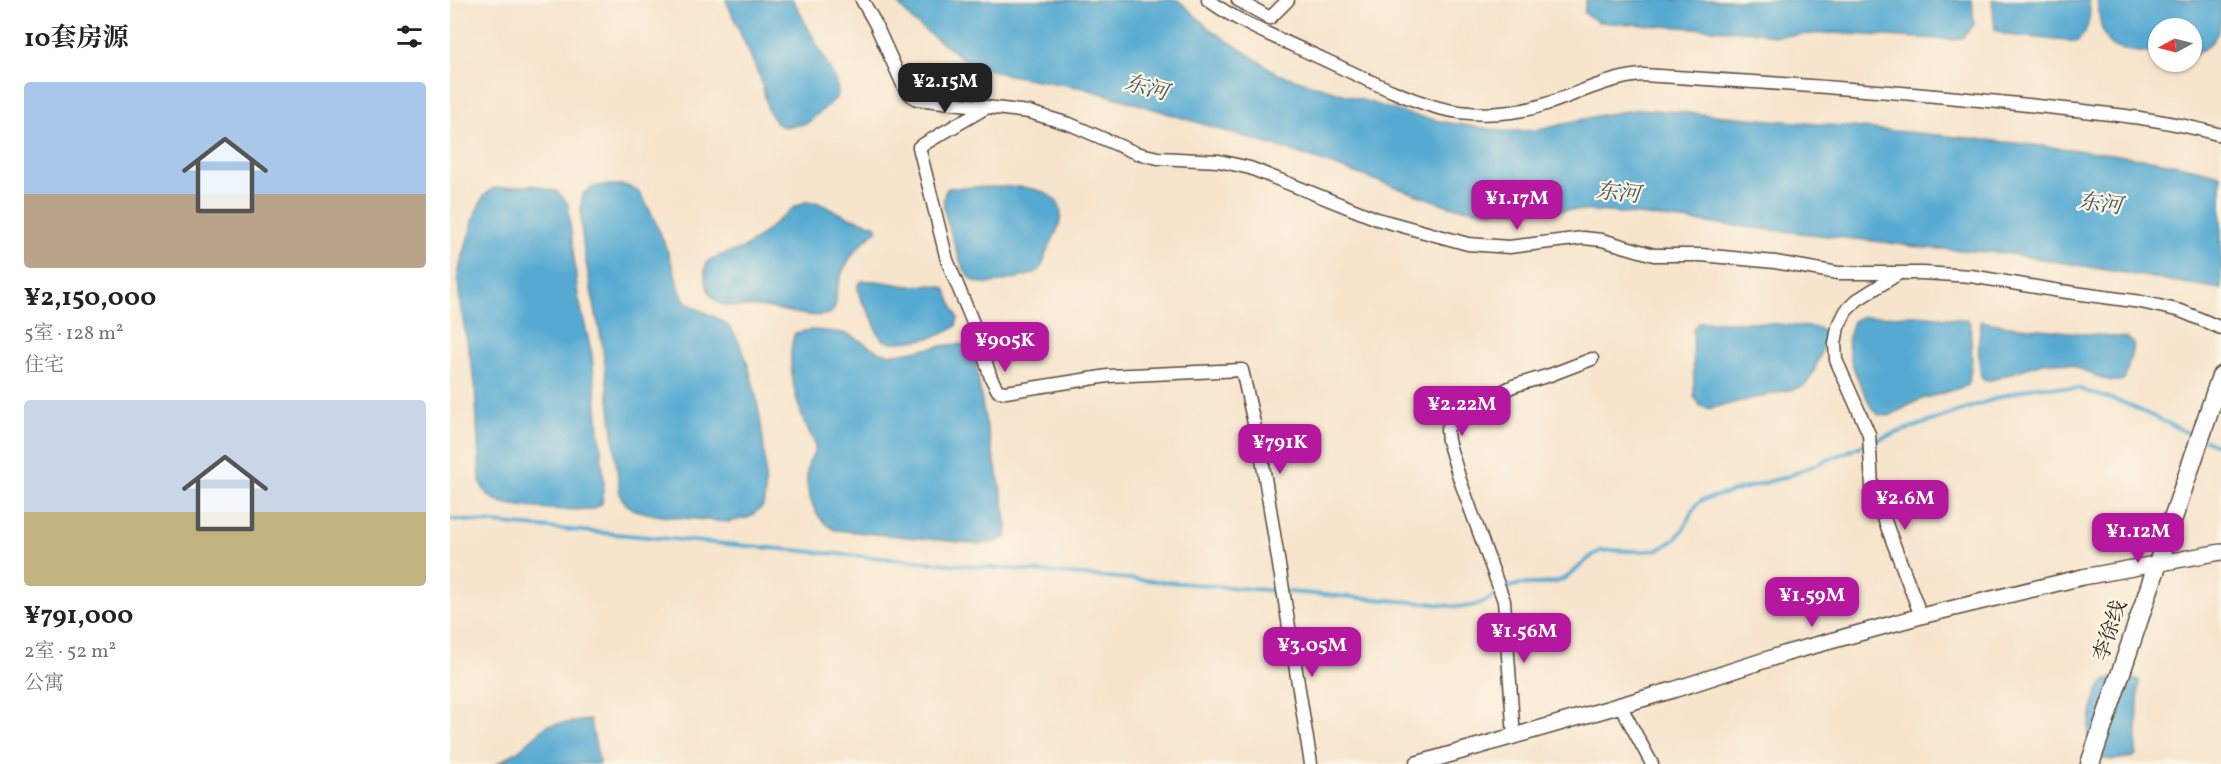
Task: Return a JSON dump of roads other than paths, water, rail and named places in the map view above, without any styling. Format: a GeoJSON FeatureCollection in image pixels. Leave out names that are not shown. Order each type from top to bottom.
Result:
{"type":"FeatureCollection","features":[{"type":"Feature","properties":{"kind":"main road","name":"李徐线"},"geometry":{"type":"LineString","coordinates":[[2090,764],[2221,376]]}},
{"type":"Feature","properties":{"kind":"street"},"geometry":{"type":"LineString","coordinates":[[862,0],[880,33],[904,87],[912,96],[924,100],[1029,112],[1092,133],[1123,148],[1147,156],[1219,161],[1250,168],[1377,219],[1468,244],[1509,247],[1567,239],[1593,239],[1654,255],[1701,255],[1774,262],[1838,273],[1971,276],[2141,302],[2181,311],[2221,328]]}},
{"type":"Feature","properties":{"kind":"street"},"geometry":{"type":"LineString","coordinates":[[1238,0],[1270,18],[1288,0]]}},
{"type":"Feature","properties":{"kind":"street"},"geometry":{"type":"LineString","coordinates":[[1217,2],[1246,25],[1408,97],[1440,108],[1463,112],[1502,113],[1529,109],[1612,81],[1643,75],[1930,94],[2119,115],[2188,126],[2221,135]]}},
{"type":"Feature","properties":{"kind":"street"},"geometry":{"type":"LineString","coordinates":[[987,107],[919,147],[947,260],[973,323],[991,378],[998,391],[1006,392],[1108,376],[1242,370],[1262,459],[1311,764]]}},
{"type":"Feature","properties":{"kind":"street"},"geometry":{"type":"LineString","coordinates":[[1899,273],[1851,305],[1842,318],[1835,344],[1836,360],[1869,434],[1872,487],[1922,616]]}},
{"type":"Feature","properties":{"kind":"street"},"geometry":{"type":"LineString","coordinates":[[1514,737],[1506,612],[1451,451],[1447,436],[1449,425],[1465,411],[1513,386],[1592,359]]}},
{"type":"Feature","properties":{"kind":"street"},"geometry":{"type":"LineString","coordinates":[[1417,764],[1620,705],[1787,652],[1922,616],[2083,577],[2221,552]]}},
{"type":"Feature","properties":{"kind":"street"},"geometry":{"type":"LineString","coordinates":[[1620,705],[1652,764]]}},
{"type":"Feature","properties":{"kind":"water"},"geometry":{"type":"Polygon","coordinates":[[[726,0],[793,0],[837,82],[838,95],[806,124],[783,127],[775,122],[768,109],[761,80],[726,0]]]}},
{"type":"Feature","properties":{"kind":"water","name":"东河"},"geometry":{"type":"Polygon","coordinates":[[[895,0],[1178,0],[1211,30],[1278,74],[1404,113],[1504,131],[1543,129],[1601,115],[1641,109],[2005,142],[2113,154],[2194,168],[2221,175],[2221,289],[2004,253],[1925,248],[1610,212],[1570,210],[1489,212],[1449,206],[1304,155],[1121,99],[1083,88],[1003,74],[966,61],[914,22],[895,0]]]}},
{"type":"Feature","properties":{"kind":"water"},"geometry":{"type":"Polygon","coordinates":[[[1586,0],[1972,0],[1974,25],[1963,37],[1955,40],[1834,33],[1774,36],[1758,32],[1599,22],[1584,13],[1586,0]]]}},
{"type":"Feature","properties":{"kind":"water"},"geometry":{"type":"Polygon","coordinates":[[[1992,0],[2089,0],[2090,11],[2084,33],[2077,42],[2007,35],[1995,30],[1992,0]]]}},
{"type":"Feature","properties":{"kind":"water"},"geometry":{"type":"Polygon","coordinates":[[[2097,0],[2221,0],[2218,33],[2202,50],[2202,18],[2148,18],[2148,53],[2128,51],[2111,45],[2102,30],[2097,0]]]}},
{"type":"Feature","properties":{"kind":"water"},"geometry":{"type":"Polygon","coordinates":[[[532,185],[558,192],[568,204],[578,296],[592,355],[604,482],[602,504],[594,509],[542,508],[502,502],[487,493],[480,480],[475,382],[460,305],[458,277],[476,211],[484,196],[492,189],[532,185]]]}},
{"type":"Feature","properties":{"kind":"water"},"geometry":{"type":"Polygon","coordinates":[[[628,186],[640,194],[658,227],[683,297],[692,306],[723,322],[738,340],[746,360],[759,412],[765,466],[763,506],[750,517],[729,522],[660,516],[635,510],[626,504],[620,495],[602,343],[581,222],[584,193],[593,187],[628,186]]]}},
{"type":"Feature","properties":{"kind":"water"},"geometry":{"type":"Polygon","coordinates":[[[948,188],[1027,188],[1045,193],[1058,203],[1060,223],[1047,250],[1042,267],[1035,273],[986,283],[971,279],[966,273],[947,220],[944,206],[945,194],[948,188]]]}},
{"type":"Feature","properties":{"kind":"water"},"geometry":{"type":"Polygon","coordinates":[[[805,202],[816,202],[846,216],[877,226],[877,231],[863,242],[846,264],[839,281],[834,310],[819,316],[764,307],[730,306],[719,303],[711,295],[706,284],[707,262],[720,255],[743,248],[796,206],[805,202]]]}},
{"type":"Feature","properties":{"kind":"water"},"geometry":{"type":"Polygon","coordinates":[[[862,281],[911,286],[941,286],[945,288],[958,318],[956,326],[922,340],[885,341],[877,332],[873,319],[860,298],[858,284],[862,281]]]}},
{"type":"Feature","properties":{"kind":"water"},"geometry":{"type":"Polygon","coordinates":[[[1916,315],[1967,320],[1970,323],[1972,358],[1969,382],[1966,386],[1919,400],[1889,416],[1879,415],[1872,409],[1853,366],[1848,344],[1853,321],[1862,317],[1916,315]]]}},
{"type":"Feature","properties":{"kind":"water"},"geometry":{"type":"Polygon","coordinates":[[[1981,321],[2127,338],[2134,344],[2125,378],[2121,381],[2104,379],[2071,365],[2054,362],[2038,364],[1987,381],[1982,379],[1979,365],[1981,321]]]}},
{"type":"Feature","properties":{"kind":"water"},"geometry":{"type":"Polygon","coordinates":[[[1699,322],[1755,322],[1819,328],[1825,334],[1814,371],[1802,387],[1708,409],[1699,405],[1694,397],[1693,329],[1699,322]]]}},
{"type":"Feature","properties":{"kind":"water"},"geometry":{"type":"Polygon","coordinates":[[[812,330],[845,334],[879,351],[891,354],[966,345],[975,359],[984,414],[1003,499],[1006,537],[996,542],[980,544],[835,530],[821,519],[812,503],[807,484],[808,466],[815,451],[815,445],[798,403],[791,367],[795,333],[812,330]]]}},
{"type":"Feature","properties":{"kind":"water"},"geometry":{"type":"Polygon","coordinates":[[[2126,678],[2139,680],[2136,754],[2134,757],[2113,760],[2101,758],[2091,744],[2089,736],[2095,699],[2107,680],[2126,678]]]}},
{"type":"Feature","properties":{"kind":"water"},"geometry":{"type":"Polygon","coordinates":[[[590,720],[600,764],[497,764],[518,751],[548,725],[590,720]]]}},
{"type":"Feature","properties":{"kind":"waterway"},"geometry":{"type":"LineString","coordinates":[[1873,441],[2038,386],[2079,389],[2124,403],[2195,436]]}},
{"type":"Feature","properties":{"kind":"waterway"},"geometry":{"type":"LineString","coordinates":[[2205,440],[2221,447]]}},
{"type":"Feature","properties":{"kind":"waterway"},"geometry":{"type":"LineString","coordinates":[[1504,590],[1517,585],[1545,584],[1565,579],[1600,551],[1644,551],[1664,547],[1682,531],[1693,510],[1702,500],[1786,477],[1866,444]]}},
{"type":"Feature","properties":{"kind":"waterway"},"geometry":{"type":"LineString","coordinates":[[450,519],[948,564],[1454,606],[1475,605],[1498,594]]}}]}
